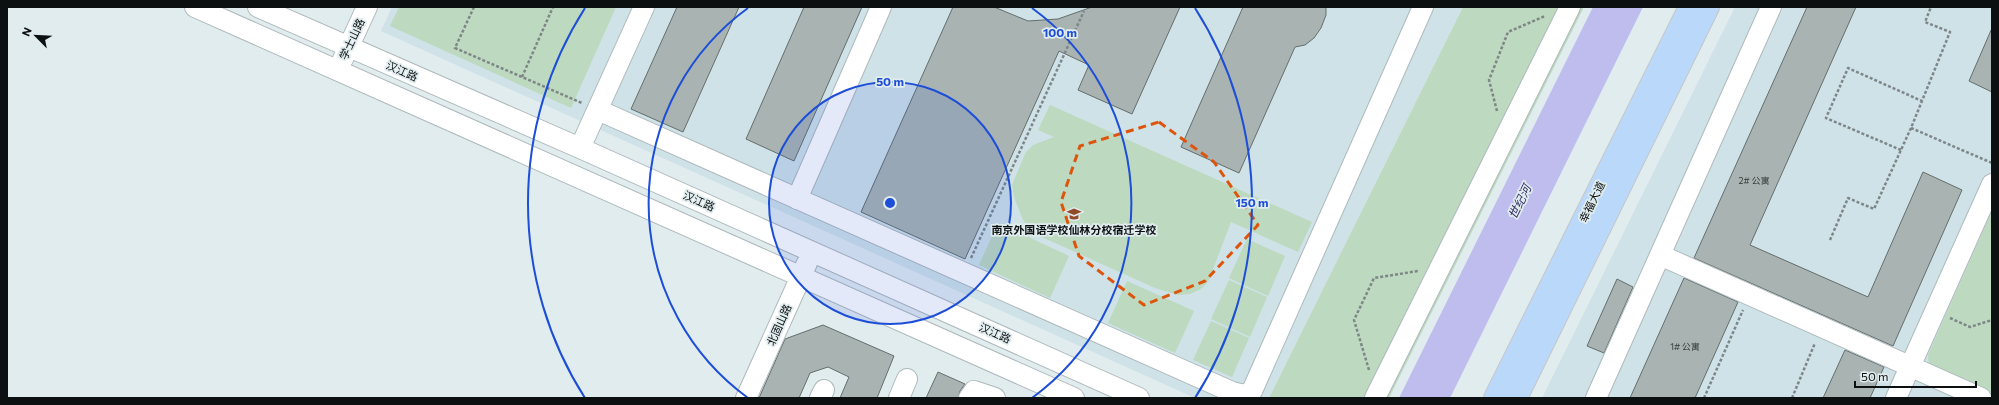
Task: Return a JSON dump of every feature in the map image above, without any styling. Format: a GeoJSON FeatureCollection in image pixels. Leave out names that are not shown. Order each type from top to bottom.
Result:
{"type":"FeatureCollection","features":[{"type":"Feature","properties":{"kind":"main road","name":"幸福大道"},"geometry":{"type":"LineString","coordinates":[[1495,398],[1690,7]]}},
{"type":"Feature","properties":{"kind":"main road","name":"幸福大道"},"geometry":{"type":"LineString","coordinates":[[1516,398],[1708,7]]}},
{"type":"Feature","properties":{"kind":"street"},"geometry":{"type":"LineString","coordinates":[[195,7],[801,275],[1074,398]]}},
{"type":"Feature","properties":{"kind":"street","name":"汉江路"},"geometry":{"type":"LineString","coordinates":[[258,7],[580,148],[1139,398]]}},
{"type":"Feature","properties":{"kind":"street","name":"学士山路"},"geometry":{"type":"LineString","coordinates":[[338,70],[367,7]]}},
{"type":"Feature","properties":{"kind":"street"},"geometry":{"type":"LineString","coordinates":[[580,148],[644,7]]}},
{"type":"Feature","properties":{"kind":"street"},"geometry":{"type":"LineString","coordinates":[[797,199],[881,7]]}},
{"type":"Feature","properties":{"kind":"street"},"geometry":{"type":"LineString","coordinates":[[598,110],[1232,392],[1244,395],[1252,391],[1423,7]]}},
{"type":"Feature","properties":{"kind":"street"},"geometry":{"type":"LineString","coordinates":[[1375,398],[1570,7]]}},
{"type":"Feature","properties":{"kind":"street"},"geometry":{"type":"LineString","coordinates":[[1596,398],[1771,7]]}},
{"type":"Feature","properties":{"kind":"street"},"geometry":{"type":"LineString","coordinates":[[1896,398],[1992,184]]}},
{"type":"Feature","properties":{"kind":"street","name":"北固山路"},"geometry":{"type":"LineString","coordinates":[[746,398],[812,251]]}},
{"type":"Feature","properties":{"kind":"street"},"geometry":{"type":"LineString","coordinates":[[1660,255],[1981,398]]}},
{"type":"Feature","properties":{"kind":"street"},"geometry":{"type":"LineString","coordinates":[[899,398],[907,379]]}},
{"type":"Feature","properties":{"kind":"street"},"geometry":{"type":"LineString","coordinates":[[969,398],[974,391],[995,398]]}},
{"type":"Feature","properties":{"kind":"path"},"geometry":{"type":"LineString","coordinates":[[474,7],[455,48],[598,110]]}},
{"type":"Feature","properties":{"kind":"path"},"geometry":{"type":"LineString","coordinates":[[522,77],[553,7]]}},
{"type":"Feature","properties":{"kind":"path"},"geometry":{"type":"LineString","coordinates":[[1830,240],[1848,198],[1874,209],[1911,128],[1950,32],[1925,22],[1931,7]]}},
{"type":"Feature","properties":{"kind":"path"},"geometry":{"type":"LineString","coordinates":[[965,273],[1084,11]]}},
{"type":"Feature","properties":{"kind":"path"},"geometry":{"type":"LineString","coordinates":[[1498,114],[1489,80],[1508,32],[1547,15]]}},
{"type":"Feature","properties":{"kind":"path"},"geometry":{"type":"LineString","coordinates":[[1901,150],[1826,118],[1848,68],[1922,100]]}},
{"type":"Feature","properties":{"kind":"path"},"geometry":{"type":"LineString","coordinates":[[1911,128],[1992,163]]}},
{"type":"Feature","properties":{"kind":"path"},"geometry":{"type":"LineString","coordinates":[[1371,378],[1354,320],[1374,278],[1421,270]]}},
{"type":"Feature","properties":{"kind":"path"},"geometry":{"type":"LineString","coordinates":[[1704,398],[1749,294]]}},
{"type":"Feature","properties":{"kind":"path"},"geometry":{"type":"LineString","coordinates":[[1935,311],[1970,327],[1992,320]]}},
{"type":"Feature","properties":{"kind":"path"},"geometry":{"type":"LineString","coordinates":[[1792,398],[1822,327]]}},
{"type":"Feature","properties":{"kind":"highlighted area"},"geometry":{"type":"Polygon","coordinates":[[[1159,122],[1214,162],[1258,225],[1205,281],[1144,305],[1079,256],[1061,202],[1080,146],[1159,122]]]}},
{"type":"Feature","properties":{"kind":"shaded area","name":"南京外国语学校仙林分校宿迁学校"},"geometry":{"type":"Polygon","coordinates":[[[392,7],[1463,7],[1269,398],[1195,398],[381,31],[392,7]]]}},
{"type":"Feature","properties":{"kind":"shaded area"},"geometry":{"type":"Polygon","coordinates":[[[1735,7],[1992,7],[1992,398],[1542,398],[1735,7]]]}},
{"type":"Feature","properties":{"kind":"green space"},"geometry":{"type":"Polygon","coordinates":[[[399,7],[616,7],[571,108],[390,26],[399,7]]]}},
{"type":"Feature","properties":{"kind":"green space"},"geometry":{"type":"Polygon","coordinates":[[[1463,7],[1584,7],[1389,398],[1269,398],[1463,7]]]}},
{"type":"Feature","properties":{"kind":"green space"},"geometry":{"type":"Polygon","coordinates":[[[1050,105],[1312,222],[1298,252],[1231,222],[1208,282],[1201,289],[1190,294],[1178,295],[1155,288],[1033,233],[1023,220],[1014,197],[1012,185],[1026,152],[1033,145],[1054,137],[1038,130],[1050,105]]]}},
{"type":"Feature","properties":{"kind":"green space"},"geometry":{"type":"Polygon","coordinates":[[[1992,211],[1992,397],[1938,374],[1929,367],[1928,355],[1992,211]]]}},
{"type":"Feature","properties":{"kind":"green space"},"geometry":{"type":"Polygon","coordinates":[[[998,223],[1069,256],[1050,298],[979,265],[998,223]]]}},
{"type":"Feature","properties":{"kind":"green space"},"geometry":{"type":"Polygon","coordinates":[[[1247,239],[1285,256],[1268,296],[1229,278],[1247,239]]]}},
{"type":"Feature","properties":{"kind":"green space"},"geometry":{"type":"Polygon","coordinates":[[[1229,280],[1267,297],[1250,337],[1211,319],[1229,280]]]}},
{"type":"Feature","properties":{"kind":"green space"},"geometry":{"type":"Polygon","coordinates":[[[1127,281],[1194,311],[1175,353],[1108,323],[1127,281]]]}},
{"type":"Feature","properties":{"kind":"green space"},"geometry":{"type":"Polygon","coordinates":[[[1211,321],[1249,338],[1232,377],[1193,360],[1211,321]]]}},
{"type":"Feature","properties":{"kind":"water","name":"世纪河"},"geometry":{"type":"Polygon","coordinates":[[[1593,7],[1643,7],[1450,398],[1399,398],[1593,7]]]}},
{"type":"Feature","properties":{"kind":"building"},"geometry":{"type":"Polygon","coordinates":[[[677,7],[739,7],[683,132],[631,109],[677,7]]]}},
{"type":"Feature","properties":{"kind":"building"},"geometry":{"type":"Polygon","coordinates":[[[804,7],[862,7],[794,161],[746,139],[804,7]]]}},
{"type":"Feature","properties":{"kind":"building"},"geometry":{"type":"Polygon","coordinates":[[[953,7],[994,7],[1028,21],[1058,19],[1092,7],[1180,7],[1132,114],[1078,90],[1089,65],[1059,51],[965,259],[861,212],[953,7]]]}},
{"type":"Feature","properties":{"kind":"building"},"geometry":{"type":"Polygon","coordinates":[[[1243,7],[1326,7],[1326,15],[1321,28],[1314,38],[1305,45],[1295,47],[1239,173],[1181,147],[1243,7]]]}},
{"type":"Feature","properties":{"kind":"building"},"geometry":{"type":"Polygon","coordinates":[[[1807,7],[1856,7],[1750,245],[1868,297],[1923,172],[1962,190],[1893,346],[1694,258],[1807,7]]]}},
{"type":"Feature","properties":{"kind":"building"},"geometry":{"type":"Polygon","coordinates":[[[1992,28],[1992,92],[1969,81],[1992,28]]]}},
{"type":"Feature","properties":{"kind":"building"},"geometry":{"type":"Polygon","coordinates":[[[1684,278],[1738,302],[1695,398],[1630,398],[1684,278]]]}},
{"type":"Feature","properties":{"kind":"building"},"geometry":{"type":"Polygon","coordinates":[[[1617,279],[1633,287],[1604,353],[1587,346],[1617,279]]]}},
{"type":"Feature","properties":{"kind":"building"},"geometry":{"type":"Polygon","coordinates":[[[823,325],[894,356],[877,398],[840,398],[849,377],[828,367],[810,373],[799,398],[759,398],[785,339],[823,325]]]}},
{"type":"Feature","properties":{"kind":"building"},"geometry":{"type":"Polygon","coordinates":[[[1845,350],[1884,367],[1870,398],[1823,398],[1845,350]]]}},
{"type":"Feature","properties":{"kind":"building"},"geometry":{"type":"Polygon","coordinates":[[[938,372],[965,384],[960,391],[958,398],[926,398],[938,372]]]}},
{"type":"Feature","properties":{"kind":"place","name":"南京外国语学校仙林分校宿迁学校"},"geometry":{"type":"Point","coordinates":[1074,214]}}]}
